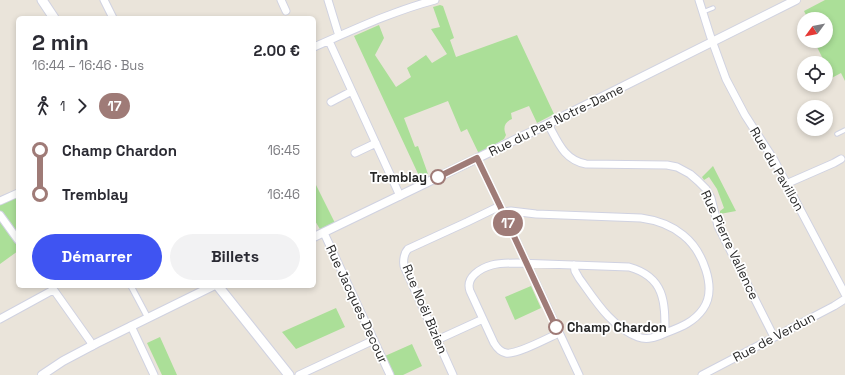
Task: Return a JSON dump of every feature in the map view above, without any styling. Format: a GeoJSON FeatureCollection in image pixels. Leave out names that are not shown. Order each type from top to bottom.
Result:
{"type":"FeatureCollection","features":[{"type":"Feature","properties":{"kind":"main road"},"geometry":{"type":"LineString","coordinates":[[42,0],[53,16]]}},
{"type":"Feature","properties":{"kind":"main road"},"geometry":{"type":"LineString","coordinates":[[220,288],[289,375]]}},
{"type":"Feature","properties":{"kind":"street"},"geometry":{"type":"LineString","coordinates":[[104,0],[112,16]]}},
{"type":"Feature","properties":{"kind":"street"},"geometry":{"type":"LineString","coordinates":[[281,0],[286,11]]}},
{"type":"Feature","properties":{"kind":"street"},"geometry":{"type":"LineString","coordinates":[[328,0],[340,36]]}},
{"type":"Feature","properties":{"kind":"street"},"geometry":{"type":"LineString","coordinates":[[316,46],[416,5],[435,0]]}},
{"type":"Feature","properties":{"kind":"street","name":"Rue du Pavillon"},"geometry":{"type":"LineString","coordinates":[[699,0],[712,42],[726,79],[745,114],[774,160],[845,294]]}},
{"type":"Feature","properties":{"kind":"street","name":"Rue du Pas Notre-Dame"},"geometry":{"type":"LineString","coordinates":[[316,236],[548,124],[793,1]]}},
{"type":"Feature","properties":{"kind":"street"},"geometry":{"type":"LineString","coordinates":[[329,41],[400,196]]}},
{"type":"Feature","properties":{"kind":"street"},"geometry":{"type":"LineString","coordinates":[[331,102],[352,91]]}},
{"type":"Feature","properties":{"kind":"street","name":"Rue Pierre Vallence"},"geometry":{"type":"LineString","coordinates":[[548,124],[562,150],[570,158],[579,163],[667,165],[677,167],[690,174],[698,181],[706,189],[711,198],[718,226],[774,338]]}},
{"type":"Feature","properties":{"kind":"street"},"geometry":{"type":"LineString","coordinates":[[355,153],[376,143]]}},
{"type":"Feature","properties":{"kind":"street"},"geometry":{"type":"LineString","coordinates":[[477,158],[579,375]]}},
{"type":"Feature","properties":{"kind":"street"},"geometry":{"type":"LineString","coordinates":[[786,184],[843,158]]}},
{"type":"Feature","properties":{"kind":"street"},"geometry":{"type":"LineString","coordinates":[[0,201],[16,194]]}},
{"type":"Feature","properties":{"kind":"street"},"geometry":{"type":"LineString","coordinates":[[502,209],[510,212],[536,214],[641,218],[659,222],[684,235],[695,248],[703,263],[708,278],[709,287],[707,302],[703,309],[682,327],[654,338],[644,339],[633,335],[609,317],[579,278],[575,271],[574,265]]}},
{"type":"Feature","properties":{"kind":"street","name":"Rue Noël Bizien"},"geometry":{"type":"LineString","coordinates":[[453,375],[404,266],[403,262],[406,251],[467,222],[502,209]]}},
{"type":"Feature","properties":{"kind":"street"},"geometry":{"type":"LineString","coordinates":[[0,215],[16,237]]}},
{"type":"Feature","properties":{"kind":"street","name":"Rue Jacques Decour"},"geometry":{"type":"LineString","coordinates":[[324,233],[390,375]]}},
{"type":"Feature","properties":{"kind":"street"},"geometry":{"type":"LineString","coordinates":[[559,333],[516,352],[506,353],[499,350],[494,343],[468,287],[472,277],[482,269],[493,265],[527,262],[629,267],[638,269],[654,281],[664,300],[665,334]]}},
{"type":"Feature","properties":{"kind":"street"},"geometry":{"type":"LineString","coordinates":[[0,319],[52,288],[92,346]]}},
{"type":"Feature","properties":{"kind":"street"},"geometry":{"type":"LineString","coordinates":[[132,288],[148,318]]}},
{"type":"Feature","properties":{"kind":"street"},"geometry":{"type":"LineString","coordinates":[[42,375],[64,361],[130,326],[209,288]]}},
{"type":"Feature","properties":{"kind":"street","name":"Rue de Verdun"},"geometry":{"type":"LineString","coordinates":[[702,375],[845,299]]}},
{"type":"Feature","properties":{"kind":"street"},"geometry":{"type":"LineString","coordinates":[[437,340],[483,319]]}},
{"type":"Feature","properties":{"kind":"street"},"geometry":{"type":"LineString","coordinates":[[130,326],[154,375]]}},
{"type":"Feature","properties":{"kind":"street"},"geometry":{"type":"LineString","coordinates":[[299,375],[374,340]]}},
{"type":"Feature","properties":{"kind":"lane"},"geometry":{"type":"LineString","coordinates":[[702,12],[712,8]]}},
{"type":"Feature","properties":{"kind":"lane"},"geometry":{"type":"LineString","coordinates":[[837,134],[845,130]]}},
{"type":"Feature","properties":{"kind":"green space"},"geometry":{"type":"Polygon","coordinates":[[[825,0],[845,0],[845,81],[841,73],[833,77],[833,56],[822,56],[818,48],[833,48],[833,12],[804,11],[825,0]]]}},
{"type":"Feature","properties":{"kind":"green space"},"geometry":{"type":"Polygon","coordinates":[[[440,5],[443,6],[454,38],[450,40],[456,57],[517,35],[554,114],[537,123],[529,106],[511,113],[512,119],[507,122],[505,126],[506,135],[504,139],[479,154],[467,129],[461,132],[448,101],[404,118],[415,147],[418,146],[428,174],[420,178],[354,36],[379,25],[384,38],[375,55],[396,87],[411,77],[407,68],[426,55],[432,63],[447,54],[431,29],[440,27],[433,7],[440,5]]]}},
{"type":"Feature","properties":{"kind":"green space"},"geometry":{"type":"Polygon","coordinates":[[[713,166],[736,211],[720,214],[720,211],[724,208],[717,189],[709,177],[704,180],[702,177],[713,166]]]}},
{"type":"Feature","properties":{"kind":"green space"},"geometry":{"type":"Polygon","coordinates":[[[316,185],[335,223],[321,231],[316,222],[316,185]]]}},
{"type":"Feature","properties":{"kind":"green space"},"geometry":{"type":"Polygon","coordinates":[[[16,197],[16,252],[0,264],[0,205],[16,197]]]}},
{"type":"Feature","properties":{"kind":"green space"},"geometry":{"type":"Polygon","coordinates":[[[531,286],[541,308],[515,320],[505,297],[531,286]]]}},
{"type":"Feature","properties":{"kind":"green space"},"geometry":{"type":"Polygon","coordinates":[[[336,308],[345,327],[296,349],[282,332],[336,308]]]}},
{"type":"Feature","properties":{"kind":"green space"},"geometry":{"type":"Polygon","coordinates":[[[160,337],[177,375],[162,375],[147,343],[160,337]]]}},
{"type":"Feature","properties":{"kind":"green space"},"geometry":{"type":"Polygon","coordinates":[[[412,344],[422,366],[403,375],[394,375],[385,356],[412,344]]]}},
{"type":"Feature","properties":{"kind":"bus line","name":"17"},"geometry":{"type":"LineString","coordinates":[[438,177],[477,158],[556,327]]}},
{"type":"Feature","properties":{"kind":"place","name":"Tremblay"},"geometry":{"type":"Point","coordinates":[438,177]}},
{"type":"Feature","properties":{"kind":"place","name":"Champ Chardon"},"geometry":{"type":"Point","coordinates":[556,327]}}]}
